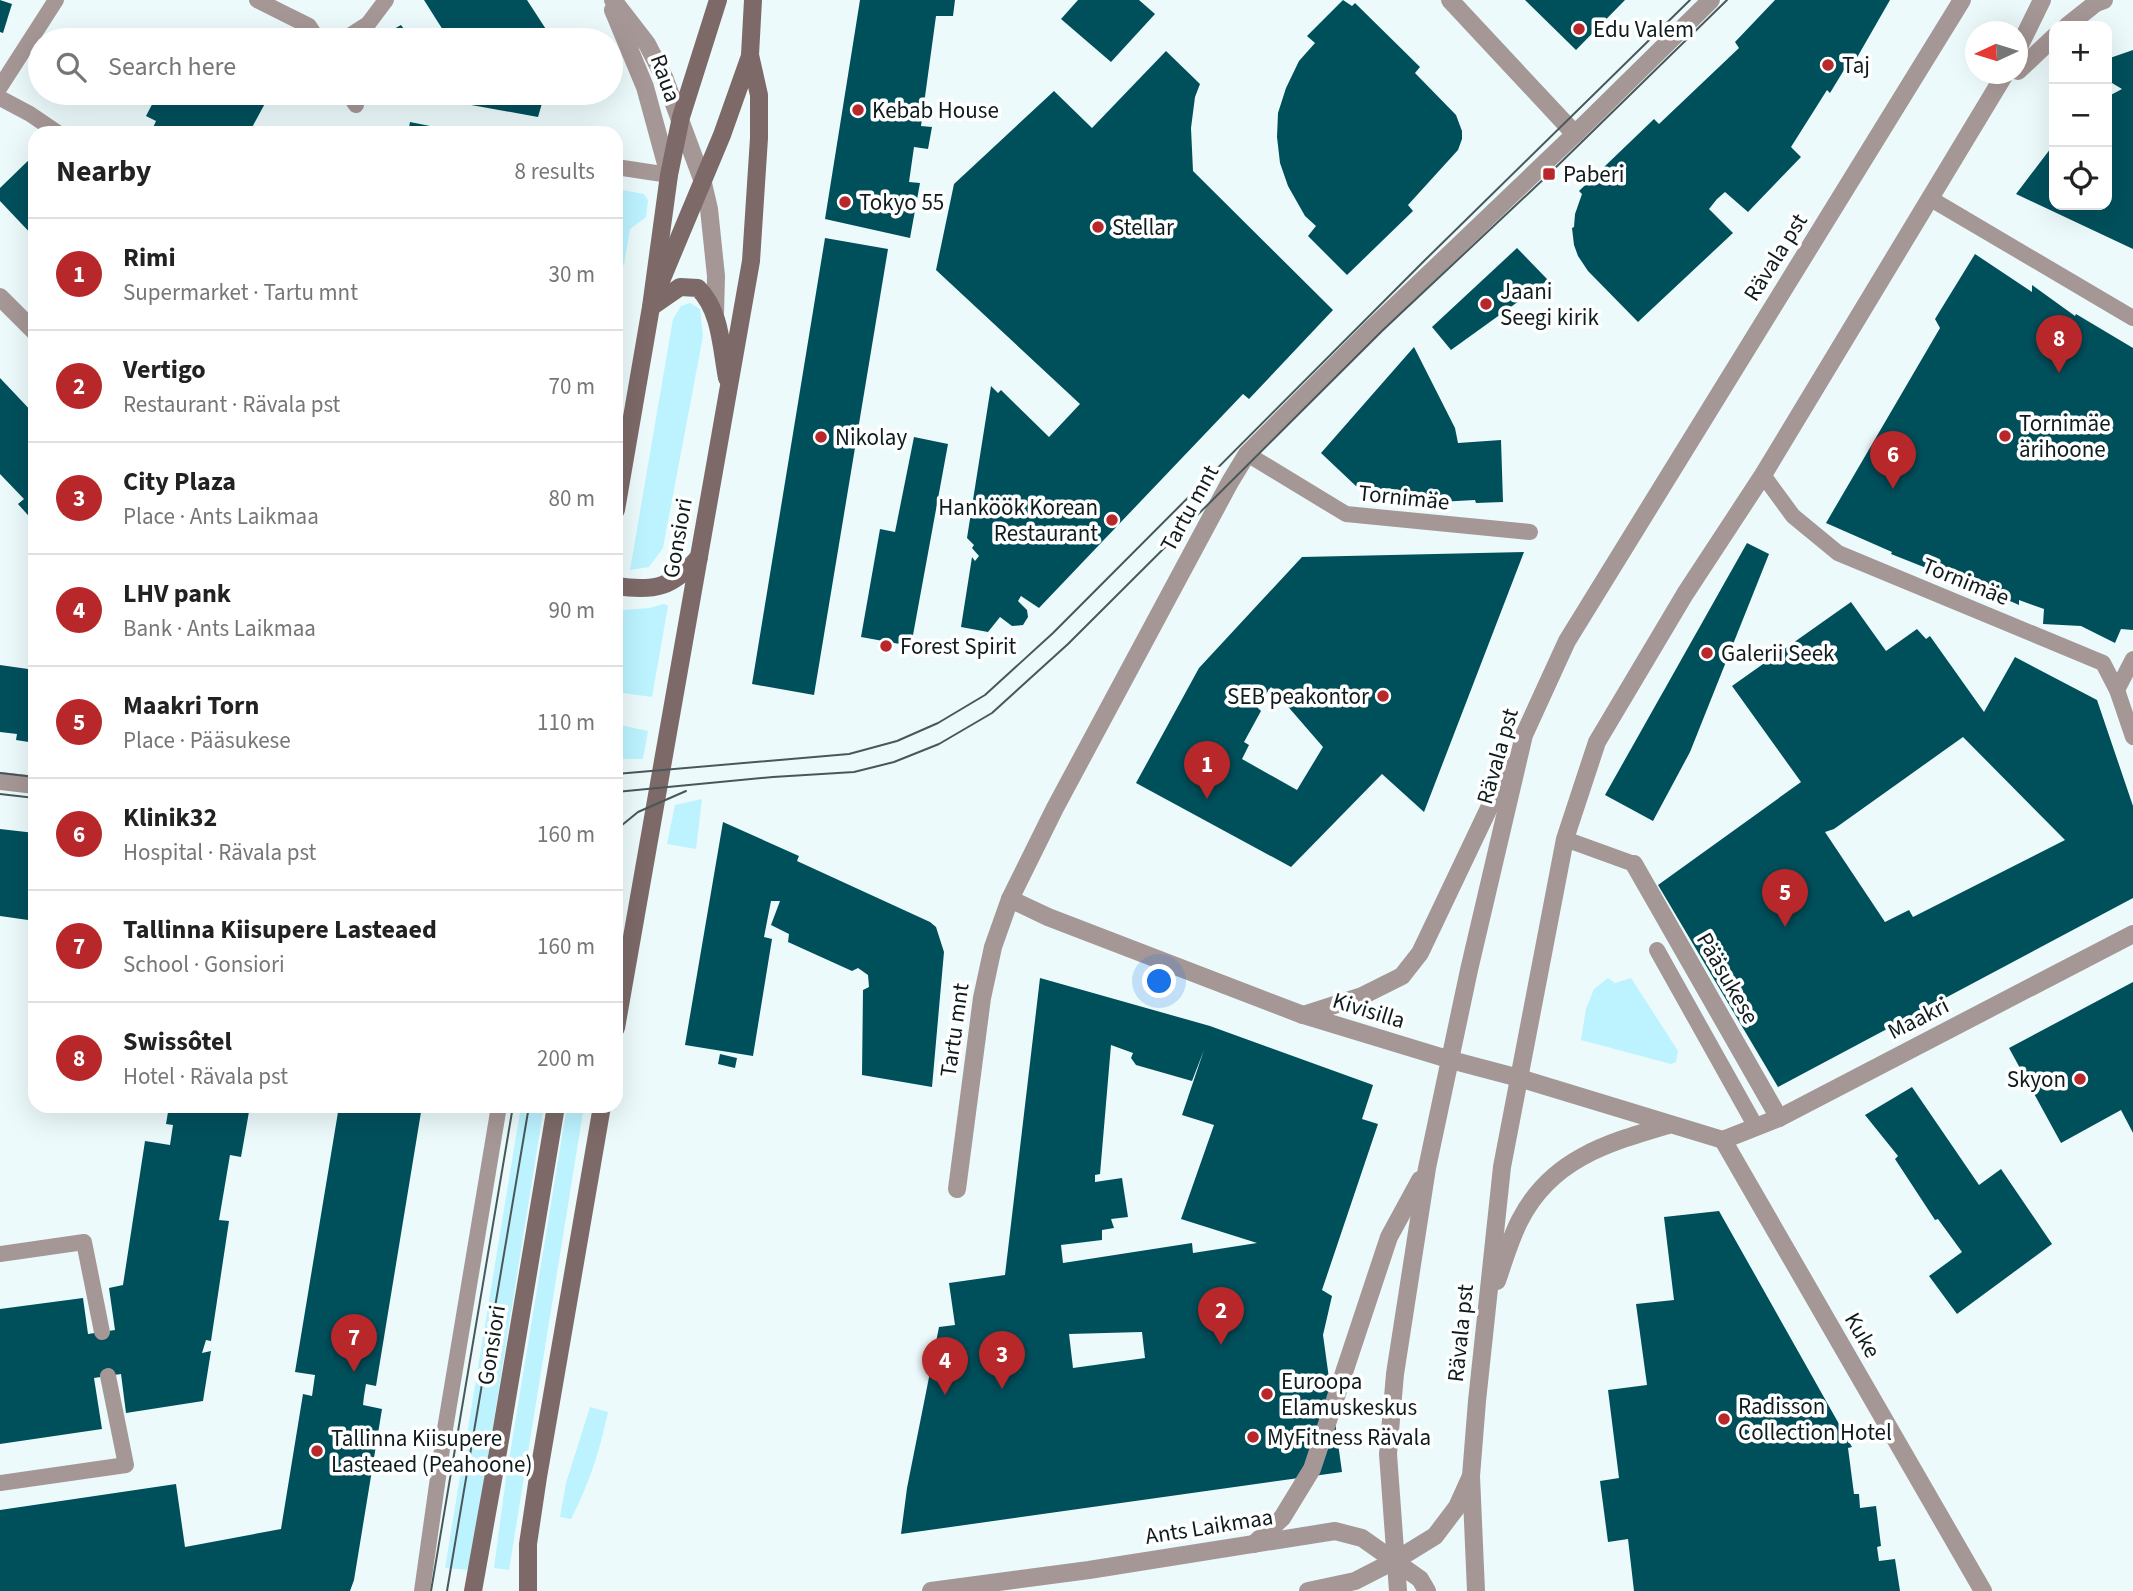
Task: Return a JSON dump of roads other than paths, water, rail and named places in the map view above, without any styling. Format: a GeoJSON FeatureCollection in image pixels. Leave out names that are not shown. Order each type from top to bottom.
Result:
{"type":"FeatureCollection","features":[{"type":"Feature","properties":{"kind":"main road","name":"Gonsiori"},"geometry":{"type":"LineString","coordinates":[[623,469],[651,307],[668,175],[681,117],[718,0]]}},
{"type":"Feature","properties":{"kind":"main road","name":"Gonsiori"},"geometry":{"type":"LineString","coordinates":[[623,988],[751,261],[759,138],[759,95],[750,55],[753,0]]}},
{"type":"Feature","properties":{"kind":"main road","name":"Gonsiori"},"geometry":{"type":"LineString","coordinates":[[651,307],[722,135],[750,55]]}},
{"type":"Feature","properties":{"kind":"main road"},"geometry":{"type":"LineString","coordinates":[[651,307],[680,287],[698,288],[708,298],[715,314],[729,390]]}},
{"type":"Feature","properties":{"kind":"main road"},"geometry":{"type":"LineString","coordinates":[[623,587],[636,589],[661,586],[684,575],[699,557]]}},
{"type":"Feature","properties":{"kind":"main road","name":"Gonsiori"},"geometry":{"type":"LineString","coordinates":[[472,1591],[555,1113]]}},
{"type":"Feature","properties":{"kind":"main road"},"geometry":{"type":"LineString","coordinates":[[528,1591],[528,1544],[536,1490],[601,1113]]}},
{"type":"Feature","properties":{"kind":"street","name":"Raua"},"geometry":{"type":"LineString","coordinates":[[611,0],[647,44],[681,117],[702,179],[709,209],[713,249],[715,314]]}},
{"type":"Feature","properties":{"kind":"street","name":"Raua"},"geometry":{"type":"LineString","coordinates":[[611,0],[622,28]]}},
{"type":"Feature","properties":{"kind":"street"},"geometry":{"type":"LineString","coordinates":[[1450,0],[1575,134]]}},
{"type":"Feature","properties":{"kind":"street","name":"Tartu mnt"},"geometry":{"type":"LineString","coordinates":[[957,1189],[982,998],[993,947],[1010,899],[1055,808],[1247,454],[1369,331],[1711,0]]}},
{"type":"Feature","properties":{"kind":"street"},"geometry":{"type":"LineString","coordinates":[[2028,29],[2042,0]]}},
{"type":"Feature","properties":{"kind":"street"},"geometry":{"type":"LineString","coordinates":[[2073,21],[2104,0]]}},
{"type":"Feature","properties":{"kind":"street","name":"Rävala pst"},"geometry":{"type":"LineString","coordinates":[[1398,1591],[1388,1454],[1395,1374],[1427,1168],[1524,735],[1567,641],[1959,3]]}},
{"type":"Feature","properties":{"kind":"street","name":"Raua"},"geometry":{"type":"LineString","coordinates":[[623,31],[645,87],[668,175]]}},
{"type":"Feature","properties":{"kind":"street","name":"Rävala pst"},"geometry":{"type":"LineString","coordinates":[[2028,61],[2049,42]]}},
{"type":"Feature","properties":{"kind":"street","name":"Rävala pst"},"geometry":{"type":"LineString","coordinates":[[1476,1591],[1471,1476],[1502,1167],[1565,839],[1597,743],[1685,594],[1763,475],[1999,84]]}},
{"type":"Feature","properties":{"kind":"street"},"geometry":{"type":"LineString","coordinates":[[0,297],[28,325]]}},
{"type":"Feature","properties":{"kind":"street"},"geometry":{"type":"LineString","coordinates":[[1303,1015],[1362,996],[1402,976],[1420,953],[1524,735]]}},
{"type":"Feature","properties":{"kind":"street"},"geometry":{"type":"LineString","coordinates":[[0,781],[28,784]]}},
{"type":"Feature","properties":{"kind":"street","name":"Pääsukese"},"geometry":{"type":"LineString","coordinates":[[1634,863],[1779,1118]]}},
{"type":"Feature","properties":{"kind":"street","name":"Kivisilla"},"geometry":{"type":"LineString","coordinates":[[1010,899],[1048,917],[1303,1015],[1723,1140]]}},
{"type":"Feature","properties":{"kind":"street","name":"Maakri"},"geometry":{"type":"LineString","coordinates":[[1723,1140],[1779,1118],[2133,934]]}},
{"type":"Feature","properties":{"kind":"street"},"geometry":{"type":"LineString","coordinates":[[1488,1304],[1520,1220],[1540,1190],[1567,1164],[1607,1143],[1668,1125]]}},
{"type":"Feature","properties":{"kind":"street","name":"Kuke"},"geometry":{"type":"LineString","coordinates":[[1723,1140],[1983,1591]]}},
{"type":"Feature","properties":{"kind":"street"},"geometry":{"type":"LineString","coordinates":[[1254,1544],[1282,1518],[1312,1469],[1389,1237],[1427,1168]]}},
{"type":"Feature","properties":{"kind":"street"},"geometry":{"type":"LineString","coordinates":[[1308,1591],[1355,1581],[1435,1536],[1457,1507],[1471,1476]]}},
{"type":"Feature","properties":{"kind":"street","name":"Ants Laikmaa"},"geometry":{"type":"LineString","coordinates":[[931,1591],[1335,1531],[1362,1538],[1396,1560],[1420,1579],[1427,1591]]}},
{"type":"Feature","properties":{"kind":"lane"},"geometry":{"type":"LineString","coordinates":[[36,28],[56,0]]}},
{"type":"Feature","properties":{"kind":"lane"},"geometry":{"type":"LineString","coordinates":[[257,0],[310,28]]}},
{"type":"Feature","properties":{"kind":"lane"},"geometry":{"type":"LineString","coordinates":[[362,28],[368,24],[386,0]]}},
{"type":"Feature","properties":{"kind":"lane"},"geometry":{"type":"LineString","coordinates":[[3,76],[28,40]]}},
{"type":"Feature","properties":{"kind":"lane"},"geometry":{"type":"LineString","coordinates":[[0,98],[48,126]]}},
{"type":"Feature","properties":{"kind":"lane"},"geometry":{"type":"LineString","coordinates":[[623,168],[668,175]]}},
{"type":"Feature","properties":{"kind":"lane"},"geometry":{"type":"LineString","coordinates":[[1931,199],[2133,318]]}},
{"type":"Feature","properties":{"kind":"lane","name":"Tornimäe"},"geometry":{"type":"LineString","coordinates":[[1247,454],[1346,514],[1530,532]]}},
{"type":"Feature","properties":{"kind":"lane","name":"Tornimäe"},"geometry":{"type":"LineString","coordinates":[[1763,475],[1793,516],[1838,553],[2103,663],[2117,690],[2133,737]]}},
{"type":"Feature","properties":{"kind":"lane"},"geometry":{"type":"LineString","coordinates":[[2117,690],[2133,659]]}},
{"type":"Feature","properties":{"kind":"lane"},"geometry":{"type":"LineString","coordinates":[[1565,839],[1634,863]]}},
{"type":"Feature","properties":{"kind":"lane"},"geometry":{"type":"LineString","coordinates":[[1657,950],[1756,1127]]}},
{"type":"Feature","properties":{"kind":"lane"},"geometry":{"type":"LineString","coordinates":[[425,1587],[444,1435],[498,1113]]}},
{"type":"Feature","properties":{"kind":"lane"},"geometry":{"type":"LineString","coordinates":[[0,1254],[84,1242],[102,1332]]}},
{"type":"Feature","properties":{"kind":"lane"},"geometry":{"type":"LineString","coordinates":[[0,1483],[126,1465],[108,1376]]}},
{"type":"Feature","properties":{"kind":"tram line"},"geometry":{"type":"LineString","coordinates":[[623,773],[849,754],[897,741],[938,723],[985,695],[1053,633],[1424,261],[1690,0]]}},
{"type":"Feature","properties":{"kind":"tram line"},"geometry":{"type":"LineString","coordinates":[[623,791],[854,772],[894,762],[939,744],[992,713],[1068,644],[1382,331],[1549,174],[1727,0]]}},
{"type":"Feature","properties":{"kind":"tram line"},"geometry":{"type":"LineString","coordinates":[[0,773],[28,776]]}},
{"type":"Feature","properties":{"kind":"tram line"},"geometry":{"type":"LineString","coordinates":[[623,824],[638,812],[686,791]]}},
{"type":"Feature","properties":{"kind":"tram line"},"geometry":{"type":"LineString","coordinates":[[0,794],[28,797]]}},
{"type":"Feature","properties":{"kind":"tram line"},"geometry":{"type":"LineString","coordinates":[[431,1591],[512,1113]]}},
{"type":"Feature","properties":{"kind":"tram line"},"geometry":{"type":"LineString","coordinates":[[447,1591],[528,1113]]}},
{"type":"Feature","properties":{"kind":"place","name":"Edu Valem"},"geometry":{"type":"Point","coordinates":[1579,29]}},
{"type":"Feature","properties":{"kind":"place","name":"Taj"},"geometry":{"type":"Point","coordinates":[1828,65]}},
{"type":"Feature","properties":{"kind":"place","name":"Kebab House"},"geometry":{"type":"Point","coordinates":[858,110]}},
{"type":"Feature","properties":{"kind":"place","name":"Paberi"},"geometry":{"type":"Point","coordinates":[1549,174]}},
{"type":"Feature","properties":{"kind":"place","name":"Tokyo 55"},"geometry":{"type":"Point","coordinates":[845,202]}},
{"type":"Feature","properties":{"kind":"place","name":"Stellar"},"geometry":{"type":"Point","coordinates":[1098,227]}},
{"type":"Feature","properties":{"kind":"place","name":"Jaani Seegi kirik"},"geometry":{"type":"Point","coordinates":[1486,304]}},
{"type":"Feature","properties":{"kind":"place","name":"Swissôtel"},"geometry":{"type":"Point","coordinates":[2059,373]}},
{"type":"Feature","properties":{"kind":"place","name":"Tornimäe ärihoone"},"geometry":{"type":"Point","coordinates":[2005,436]}},
{"type":"Feature","properties":{"kind":"place","name":"Nikolay"},"geometry":{"type":"Point","coordinates":[821,437]}},
{"type":"Feature","properties":{"kind":"place","name":"Klinik32"},"geometry":{"type":"Point","coordinates":[1893,489]}},
{"type":"Feature","properties":{"kind":"place","name":"Hanköök Korean Restaurant"},"geometry":{"type":"Point","coordinates":[1112,520]}},
{"type":"Feature","properties":{"kind":"place","name":"Forest Spirit"},"geometry":{"type":"Point","coordinates":[886,646]}},
{"type":"Feature","properties":{"kind":"place","name":"Galerii Seek"},"geometry":{"type":"Point","coordinates":[1707,653]}},
{"type":"Feature","properties":{"kind":"place","name":"SEB peakontor"},"geometry":{"type":"Point","coordinates":[1383,696]}},
{"type":"Feature","properties":{"kind":"place","name":"Rimi"},"geometry":{"type":"Point","coordinates":[1207,799]}},
{"type":"Feature","properties":{"kind":"place","name":"Maakri Torn"},"geometry":{"type":"Point","coordinates":[1785,927]}},
{"type":"Feature","properties":{"kind":"place","name":"Skyon"},"geometry":{"type":"Point","coordinates":[2080,1079]}},
{"type":"Feature","properties":{"kind":"place","name":"Vertigo"},"geometry":{"type":"Point","coordinates":[1221,1345]}},
{"type":"Feature","properties":{"kind":"place","name":"Tallinna Kiisupere Lasteaed"},"geometry":{"type":"Point","coordinates":[354,1372]}},
{"type":"Feature","properties":{"kind":"place","name":"City Plaza"},"geometry":{"type":"Point","coordinates":[1002,1389]}},
{"type":"Feature","properties":{"kind":"place","name":"Euroopa Elamuskeskus"},"geometry":{"type":"Point","coordinates":[1267,1394]}},
{"type":"Feature","properties":{"kind":"place","name":"LHV pank"},"geometry":{"type":"Point","coordinates":[945,1395]}},
{"type":"Feature","properties":{"kind":"place","name":"Radisson Collection Hotel"},"geometry":{"type":"Point","coordinates":[1724,1419]}},
{"type":"Feature","properties":{"kind":"place","name":"MyFitness Rävala"},"geometry":{"type":"Point","coordinates":[1253,1437]}},
{"type":"Feature","properties":{"kind":"place","name":"Tallinna Kiisupere Lasteaed (Peahoone)"},"geometry":{"type":"Point","coordinates":[317,1451]}}]}
